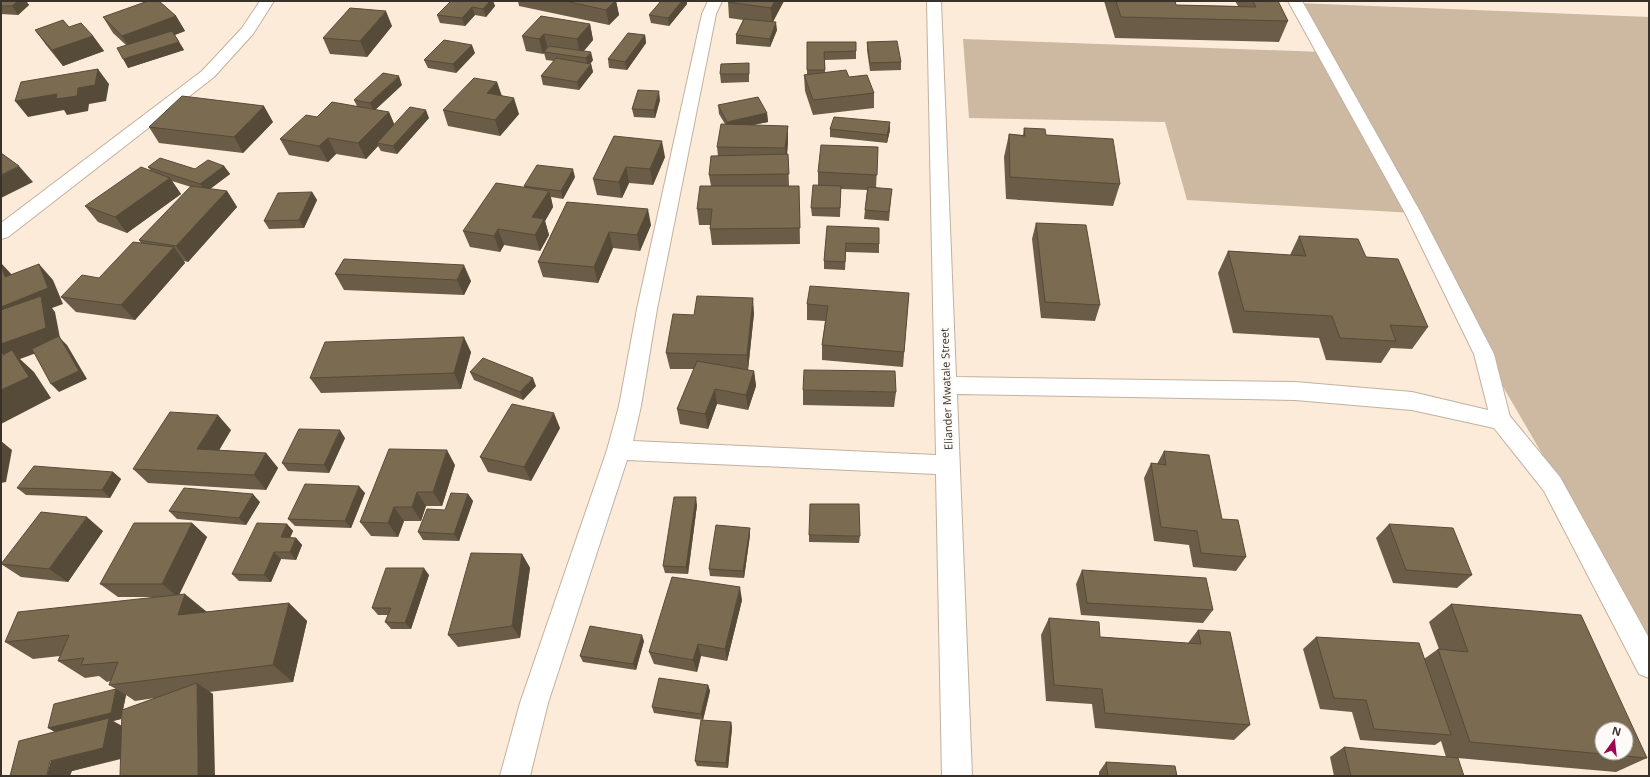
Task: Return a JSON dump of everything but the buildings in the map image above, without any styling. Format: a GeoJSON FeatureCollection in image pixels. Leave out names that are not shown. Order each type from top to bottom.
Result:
{"type":"FeatureCollection","features":[{"type":"Feature","properties":{"kind":"street"},"geometry":{"type":"LineString","coordinates":[[1,233],[208,74],[248,31],[266,1]]}},
{"type":"Feature","properties":{"kind":"street"},"geometry":{"type":"LineString","coordinates":[[515,776],[534,702],[619,450],[630,406],[647,309],[709,14],[715,1]]}},
{"type":"Feature","properties":{"kind":"street","name":"Eliander Mwatale Street"},"geometry":{"type":"LineString","coordinates":[[934,1],[957,776]]}},
{"type":"Feature","properties":{"kind":"street"},"geometry":{"type":"LineString","coordinates":[[945,385],[1295,391],[1412,401],[1501,421],[1552,484],[1649,665]]}},
{"type":"Feature","properties":{"kind":"street"},"geometry":{"type":"LineString","coordinates":[[619,450],[948,465]]}},
{"type":"Feature","properties":{"kind":"lane"},"geometry":{"type":"LineString","coordinates":[[1295,1],[1413,213],[1484,354],[1501,421]]}},
{"type":"Feature","properties":{"kind":"shaded area"},"geometry":{"type":"Polygon","coordinates":[[[1296,3],[1649,17],[1649,638],[1484,354],[1413,213],[1187,200],[1165,122],[969,118],[963,39],[1323,52],[1296,3]]]}}]}
